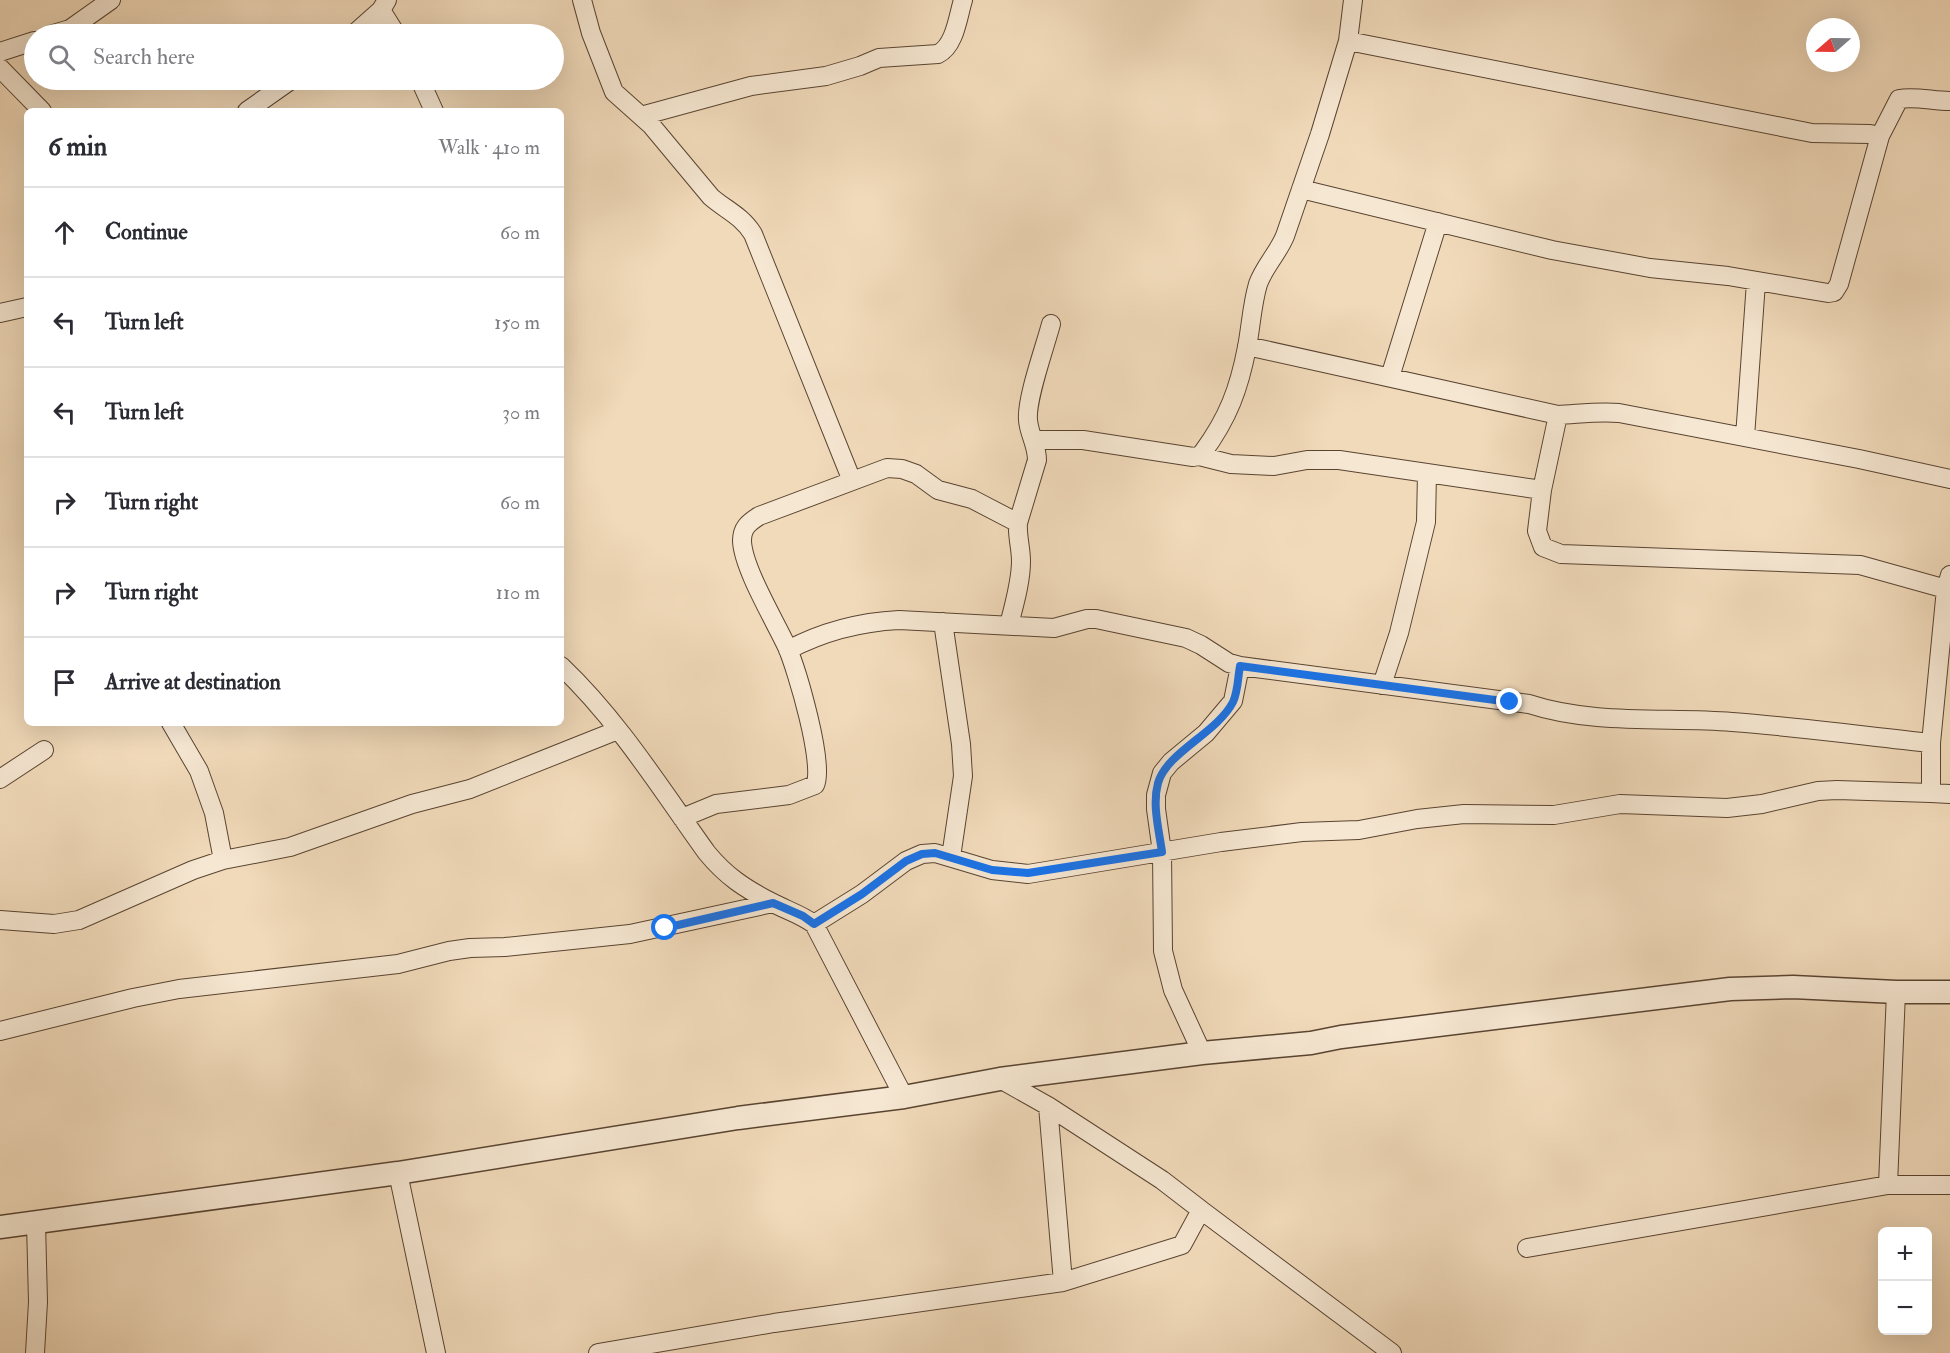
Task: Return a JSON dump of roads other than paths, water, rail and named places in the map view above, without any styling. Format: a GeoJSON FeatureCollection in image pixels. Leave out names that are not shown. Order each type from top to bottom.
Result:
{"type":"FeatureCollection","features":[{"type":"Feature","properties":{"kind":"street"},"geometry":{"type":"LineString","coordinates":[[77,24],[111,0]]}},
{"type":"Feature","properties":{"kind":"street"},"geometry":{"type":"LineString","coordinates":[[582,0],[591,33],[614,92],[641,116],[711,197],[720,205],[738,214],[747,223],[852,481]]}},
{"type":"Feature","properties":{"kind":"street"},"geometry":{"type":"LineString","coordinates":[[641,116],[752,86],[826,76],[860,66],[879,57],[938,54],[944,51],[951,41],[963,0]]}},
{"type":"Feature","properties":{"kind":"street"},"geometry":{"type":"LineString","coordinates":[[1199,456],[1230,409],[1247,346],[1259,282],[1278,252],[1320,134],[1348,40],[1353,0]]}},
{"type":"Feature","properties":{"kind":"street"},"geometry":{"type":"LineString","coordinates":[[364,24],[384,5],[392,24]]}},
{"type":"Feature","properties":{"kind":"street"},"geometry":{"type":"LineString","coordinates":[[1348,40],[1812,133],[1880,136]]}},
{"type":"Feature","properties":{"kind":"street"},"geometry":{"type":"LineString","coordinates":[[0,52],[24,44]]}},
{"type":"Feature","properties":{"kind":"street"},"geometry":{"type":"LineString","coordinates":[[0,68],[39,108]]}},
{"type":"Feature","properties":{"kind":"street"},"geometry":{"type":"LineString","coordinates":[[251,108],[277,90]]}},
{"type":"Feature","properties":{"kind":"street"},"geometry":{"type":"LineString","coordinates":[[425,90],[433,108]]}},
{"type":"Feature","properties":{"kind":"street"},"geometry":{"type":"LineString","coordinates":[[1300,189],[1552,250],[1650,268],[1728,276],[1828,293],[1834,292],[1839,284],[1880,136],[1899,99],[1908,97],[1934,101],[1950,100]]}},
{"type":"Feature","properties":{"kind":"street"},"geometry":{"type":"LineString","coordinates":[[1390,378],[1438,222]]}},
{"type":"Feature","properties":{"kind":"street"},"geometry":{"type":"LineString","coordinates":[[1745,437],[1756,282]]}},
{"type":"Feature","properties":{"kind":"street"},"geometry":{"type":"LineString","coordinates":[[0,313],[24,308]]}},
{"type":"Feature","properties":{"kind":"street"},"geometry":{"type":"LineString","coordinates":[[1009,626],[1022,559],[1017,533],[1018,523],[1037,460],[1035,440],[1028,420],[1029,404],[1052,324]]}},
{"type":"Feature","properties":{"kind":"street"},"geometry":{"type":"LineString","coordinates":[[1247,346],[1558,415],[1601,411],[1619,412],[1950,479]]}},
{"type":"Feature","properties":{"kind":"street"},"geometry":{"type":"LineString","coordinates":[[1558,415],[1542,490],[1537,531],[1543,547],[1561,554],[1860,565],[1948,582],[1931,743],[1931,793]]}},
{"type":"Feature","properties":{"kind":"street"},"geometry":{"type":"LineString","coordinates":[[1035,440],[1083,440],[1193,457],[1199,456],[1231,464],[1274,466],[1306,460],[1339,460],[1542,490]]}},
{"type":"Feature","properties":{"kind":"street"},"geometry":{"type":"LineString","coordinates":[[682,818],[716,804],[789,795],[806,790],[815,785],[818,779],[818,766],[810,724],[788,650],[751,572],[742,543],[747,524],[759,516],[887,468],[902,469],[916,474],[938,490],[972,499],[1018,523]]}},
{"type":"Feature","properties":{"kind":"street"},"geometry":{"type":"LineString","coordinates":[[1382,685],[1399,633],[1426,522],[1427,473]]}},
{"type":"Feature","properties":{"kind":"street"},"geometry":{"type":"LineString","coordinates":[[788,650],[824,633],[855,624],[899,620],[1054,628],[1087,619],[1096,619],[1186,638],[1229,663],[1240,666],[1529,704],[1552,712],[1644,720],[1731,722],[1931,743]]}},
{"type":"Feature","properties":{"kind":"street"},"geometry":{"type":"LineString","coordinates":[[942,622],[961,744],[963,776],[951,857]]}},
{"type":"Feature","properties":{"kind":"street"},"geometry":{"type":"LineString","coordinates":[[1202,1053],[1187,1016],[1173,990],[1163,951],[1162,852],[1156,809],[1157,785],[1162,773],[1171,762],[1206,733],[1233,701],[1240,666]]}},
{"type":"Feature","properties":{"kind":"street"},"geometry":{"type":"LineString","coordinates":[[564,669],[618,730],[722,871],[737,883],[803,916],[814,924],[904,1098]]}},
{"type":"Feature","properties":{"kind":"street"},"geometry":{"type":"LineString","coordinates":[[173,726],[199,771],[214,813],[223,860]]}},
{"type":"Feature","properties":{"kind":"street"},"geometry":{"type":"LineString","coordinates":[[0,920],[54,924],[79,920],[193,870],[223,860],[290,847],[412,804],[470,789],[618,730]]}},
{"type":"Feature","properties":{"kind":"street"},"geometry":{"type":"LineString","coordinates":[[0,778],[44,750]]}},
{"type":"Feature","properties":{"kind":"street"},"geometry":{"type":"LineString","coordinates":[[814,924],[862,894],[906,861],[922,854],[935,853],[992,870],[1028,873],[1221,842],[1302,832],[1359,830],[1417,819],[1464,814],[1554,815],[1620,804],[1727,808],[1837,790],[1950,794]]}},
{"type":"Feature","properties":{"kind":"street"},"geometry":{"type":"LineString","coordinates":[[0,1031],[179,989],[398,964],[470,948],[505,947],[630,934],[773,903]]}},
{"type":"Feature","properties":{"kind":"street"},"geometry":{"type":"LineString","coordinates":[[0,1227],[398,1173],[738,1118],[904,1098],[1000,1079],[1202,1053],[1311,1043],[1341,1037],[1730,989],[1793,987],[1950,992]]}},
{"type":"Feature","properties":{"kind":"street"},"geometry":{"type":"LineString","coordinates":[[1888,1185],[1896,992]]}},
{"type":"Feature","properties":{"kind":"street"},"geometry":{"type":"LineString","coordinates":[[1000,1079],[1048,1106],[1162,1180],[1392,1353]]}},
{"type":"Feature","properties":{"kind":"street"},"geometry":{"type":"LineString","coordinates":[[1048,1106],[1063,1282]]}},
{"type":"Feature","properties":{"kind":"street"},"geometry":{"type":"LineString","coordinates":[[398,1173],[436,1353]]}},
{"type":"Feature","properties":{"kind":"street"},"geometry":{"type":"LineString","coordinates":[[1527,1248],[1888,1185],[1950,1185]]}},
{"type":"Feature","properties":{"kind":"street"},"geometry":{"type":"LineString","coordinates":[[598,1353],[774,1323],[1063,1282],[1182,1245],[1201,1210]]}},
{"type":"Feature","properties":{"kind":"street"},"geometry":{"type":"LineString","coordinates":[[34,1353],[38,1302],[36,1223]]}}]}
